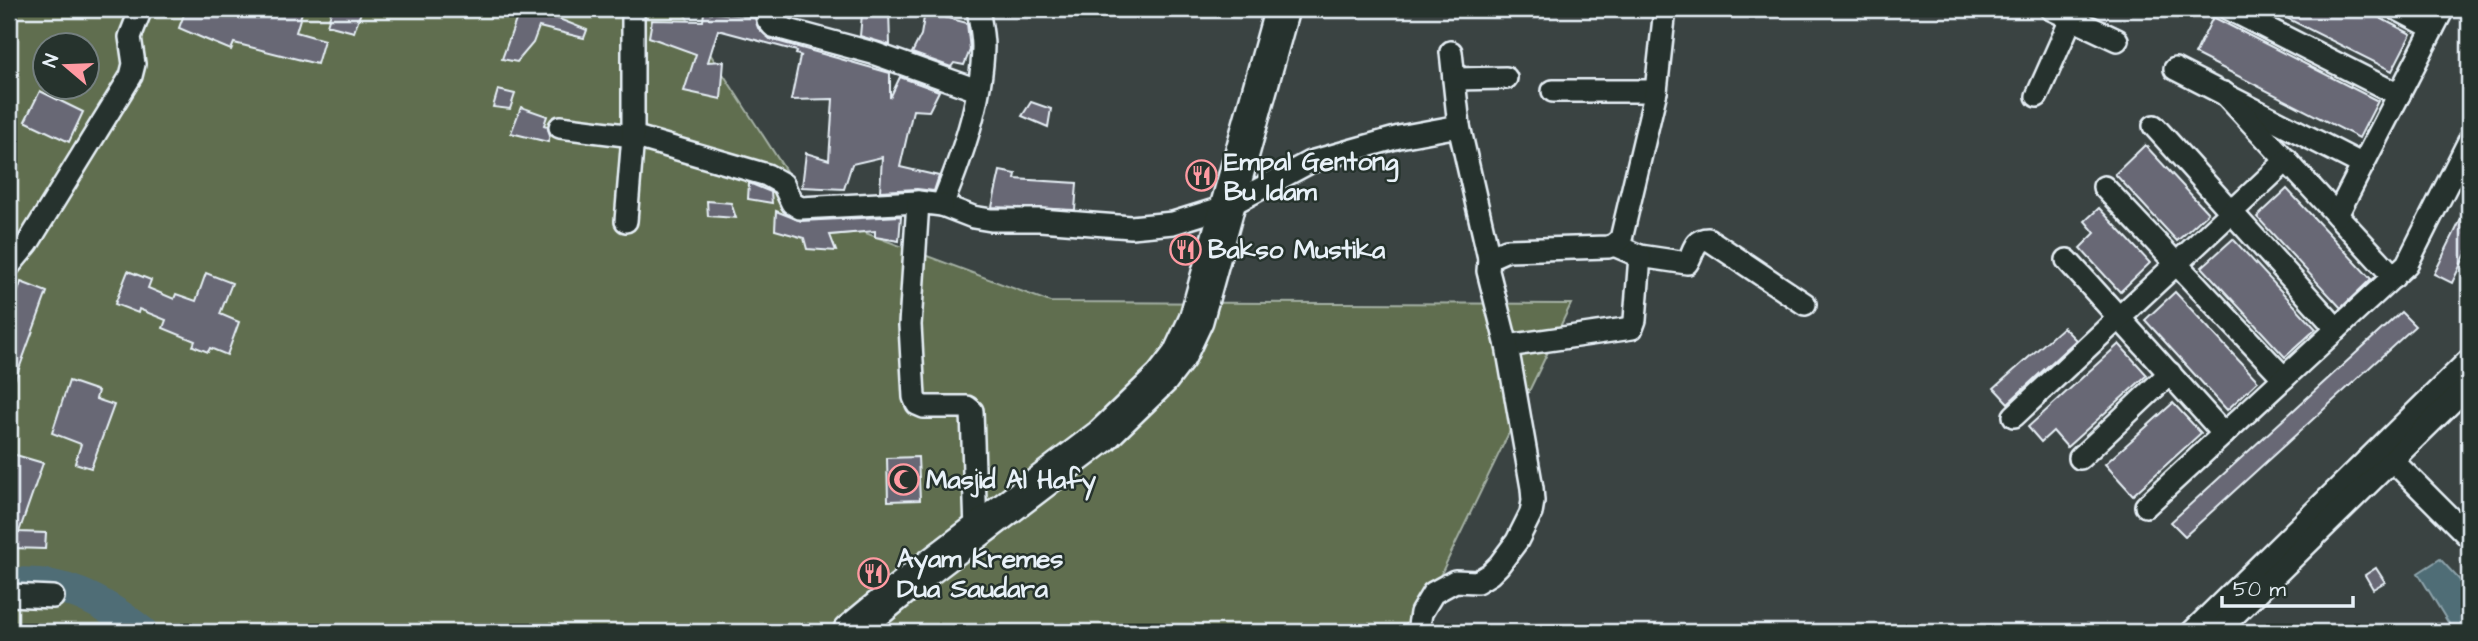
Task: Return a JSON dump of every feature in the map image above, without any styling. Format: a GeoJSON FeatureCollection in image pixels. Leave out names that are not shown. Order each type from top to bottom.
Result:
{"type":"FeatureCollection","features":[{"type":"Feature","properties":{"kind":"main road"},"geometry":{"type":"LineString","coordinates":[[850,632],[914,579],[1102,436],[1162,379],[1179,356],[1196,320],[1282,9]]}},
{"type":"Feature","properties":{"kind":"street"},"geometry":{"type":"LineString","coordinates":[[9,266],[28,243],[131,76],[134,64],[130,37],[141,9]]}},
{"type":"Feature","properties":{"kind":"street"},"geometry":{"type":"LineString","coordinates":[[626,221],[633,136],[633,9]]}},
{"type":"Feature","properties":{"kind":"street"},"geometry":{"type":"LineString","coordinates":[[767,9],[768,20],[773,26],[873,53],[977,90]]}},
{"type":"Feature","properties":{"kind":"street"},"geometry":{"type":"LineString","coordinates":[[942,205],[967,134],[977,90],[983,42],[978,9]]}},
{"type":"Feature","properties":{"kind":"street"},"geometry":{"type":"LineString","coordinates":[[1614,245],[1623,234],[1656,91],[1665,9]]}},
{"type":"Feature","properties":{"kind":"street"},"geometry":{"type":"LineString","coordinates":[[2051,9],[2117,40]]}},
{"type":"Feature","properties":{"kind":"street"},"geometry":{"type":"LineString","coordinates":[[2229,9],[2399,95]]}},
{"type":"Feature","properties":{"kind":"street"},"geometry":{"type":"LineString","coordinates":[[2397,9],[2433,28]]}},
{"type":"Feature","properties":{"kind":"street"},"geometry":{"type":"LineString","coordinates":[[2337,215],[2443,9]]}},
{"type":"Feature","properties":{"kind":"street"},"geometry":{"type":"LineString","coordinates":[[2037,96],[2072,17]]}},
{"type":"Feature","properties":{"kind":"street"},"geometry":{"type":"LineString","coordinates":[[1418,632],[1421,613],[1433,593],[1455,581],[1477,582],[1490,574],[1517,541],[1531,513],[1532,488],[1507,346],[1488,271],[1489,258],[1459,126],[1451,52]]}},
{"type":"Feature","properties":{"kind":"street"},"geometry":{"type":"LineString","coordinates":[[2175,69],[2363,165]]}},
{"type":"Feature","properties":{"kind":"street"},"geometry":{"type":"LineString","coordinates":[[1454,79],[1506,78]]}},
{"type":"Feature","properties":{"kind":"street"},"geometry":{"type":"LineString","coordinates":[[1553,92],[1656,91]]}},
{"type":"Feature","properties":{"kind":"street"},"geometry":{"type":"LineString","coordinates":[[2224,93],[2395,277]]}},
{"type":"Feature","properties":{"kind":"street"},"geometry":{"type":"LineString","coordinates":[[560,127],[633,136],[773,178],[783,184],[792,203],[800,208],[918,202],[942,205],[981,219],[1131,227],[1173,223],[1228,206],[1310,162],[1399,137],[1459,126]]}},
{"type":"Feature","properties":{"kind":"street"},"geometry":{"type":"LineString","coordinates":[[2154,126],[2337,329]]}},
{"type":"Feature","properties":{"kind":"street"},"geometry":{"type":"LineString","coordinates":[[2146,506],[2407,264],[2469,141]]}},
{"type":"Feature","properties":{"kind":"street"},"geometry":{"type":"LineString","coordinates":[[2014,416],[2287,160]]}},
{"type":"Feature","properties":{"kind":"street"},"geometry":{"type":"LineString","coordinates":[[2104,187],[2284,378]]}},
{"type":"Feature","properties":{"kind":"street"},"geometry":{"type":"LineString","coordinates":[[918,202],[909,325],[914,397],[917,404],[924,407],[967,407],[972,411],[976,531]]}},
{"type":"Feature","properties":{"kind":"street"},"geometry":{"type":"LineString","coordinates":[[1489,258],[1507,250],[1598,248],[1614,245],[1640,256],[1687,263],[1698,242],[1708,239],[1805,303]]}},
{"type":"Feature","properties":{"kind":"street"},"geometry":{"type":"LineString","coordinates":[[1507,346],[1632,328],[1640,256]]}},
{"type":"Feature","properties":{"kind":"street"},"geometry":{"type":"LineString","coordinates":[[2067,260],[2224,434]]}},
{"type":"Feature","properties":{"kind":"street"},"geometry":{"type":"LineString","coordinates":[[2192,632],[2469,360]]}},
{"type":"Feature","properties":{"kind":"street"},"geometry":{"type":"LineString","coordinates":[[2080,458],[2170,373]]}},
{"type":"Feature","properties":{"kind":"street"},"geometry":{"type":"LineString","coordinates":[[2217,632],[2469,385]]}},
{"type":"Feature","properties":{"kind":"street"},"geometry":{"type":"LineString","coordinates":[[2393,461],[2469,537]]}},
{"type":"Feature","properties":{"kind":"street"},"geometry":{"type":"LineString","coordinates":[[9,595],[53,597]]}},
{"type":"Feature","properties":{"kind":"green space"},"geometry":{"type":"Polygon","coordinates":[[[9,9],[681,9],[830,235],[863,232],[1050,302],[1571,304],[1413,632],[9,632],[9,9]]]}},
{"type":"Feature","properties":{"kind":"water"},"geometry":{"type":"Polygon","coordinates":[[[2440,559],[2469,590],[2469,629],[2465,632],[2454,632],[2418,573],[2440,559]]]}},
{"type":"Feature","properties":{"kind":"building"},"geometry":{"type":"Polygon","coordinates":[[[186,9],[303,9],[296,32],[324,40],[317,64],[234,43],[231,50],[207,40],[179,28],[186,9]]]}},
{"type":"Feature","properties":{"kind":"building"},"geometry":{"type":"Polygon","coordinates":[[[332,9],[362,9],[354,32],[327,25],[332,9]]]}},
{"type":"Feature","properties":{"kind":"building"},"geometry":{"type":"Polygon","coordinates":[[[520,9],[534,9],[587,30],[584,38],[539,27],[533,43],[517,62],[502,59],[520,9]]]}},
{"type":"Feature","properties":{"kind":"building"},"geometry":{"type":"Polygon","coordinates":[[[879,9],[889,9],[890,45],[860,36],[862,14],[877,15],[879,9]]]}},
{"type":"Feature","properties":{"kind":"building"},"geometry":{"type":"Polygon","coordinates":[[[2269,9],[2363,9],[2411,34],[2392,71],[2269,9]]]}},
{"type":"Feature","properties":{"kind":"building"},"geometry":{"type":"Polygon","coordinates":[[[704,12],[755,18],[758,28],[770,39],[890,73],[890,98],[900,77],[939,91],[929,111],[913,110],[900,167],[939,176],[934,191],[880,191],[882,157],[852,164],[844,189],[802,187],[806,153],[829,160],[833,99],[791,100],[802,56],[796,54],[797,51],[718,30],[708,62],[724,61],[721,99],[684,91],[696,54],[649,37],[652,20],[703,21],[704,12]]]}},
{"type":"Feature","properties":{"kind":"building"},"geometry":{"type":"Polygon","coordinates":[[[925,12],[967,23],[970,50],[964,65],[954,63],[951,67],[912,53],[921,35],[925,12]]]}},
{"type":"Feature","properties":{"kind":"building"},"geometry":{"type":"Polygon","coordinates":[[[2213,17],[2378,101],[2359,138],[2195,54],[2213,17]]]}},
{"type":"Feature","properties":{"kind":"building"},"geometry":{"type":"Polygon","coordinates":[[[498,90],[515,94],[510,109],[493,107],[498,90]]]}},
{"type":"Feature","properties":{"kind":"building"},"geometry":{"type":"Polygon","coordinates":[[[34,102],[63,102],[83,112],[69,142],[25,121],[34,102]]]}},
{"type":"Feature","properties":{"kind":"building"},"geometry":{"type":"Polygon","coordinates":[[[1031,102],[1051,109],[1048,127],[1022,116],[1031,102]]]}},
{"type":"Feature","properties":{"kind":"building"},"geometry":{"type":"Polygon","coordinates":[[[521,107],[547,116],[544,125],[550,135],[548,142],[511,133],[521,107]]]}},
{"type":"Feature","properties":{"kind":"building"},"geometry":{"type":"Polygon","coordinates":[[[2145,145],[2208,213],[2177,241],[2115,174],[2145,145]]]}},
{"type":"Feature","properties":{"kind":"building"},"geometry":{"type":"Polygon","coordinates":[[[1000,171],[1016,174],[1015,179],[1077,183],[1075,210],[992,207],[1000,171]]]}},
{"type":"Feature","properties":{"kind":"building"},"geometry":{"type":"Polygon","coordinates":[[[749,183],[771,192],[772,203],[748,199],[749,183]]]}},
{"type":"Feature","properties":{"kind":"building"},"geometry":{"type":"Polygon","coordinates":[[[2287,189],[2371,279],[2341,308],[2257,217],[2287,189]]]}},
{"type":"Feature","properties":{"kind":"building"},"geometry":{"type":"Polygon","coordinates":[[[707,201],[731,203],[736,218],[708,216],[707,201]]]}},
{"type":"Feature","properties":{"kind":"building"},"geometry":{"type":"Polygon","coordinates":[[[2469,203],[2469,247],[2452,283],[2434,274],[2469,203]]]}},
{"type":"Feature","properties":{"kind":"building"},"geometry":{"type":"Polygon","coordinates":[[[2099,208],[2150,263],[2120,292],[2080,248],[2095,233],[2085,221],[2099,208]]]}},
{"type":"Feature","properties":{"kind":"building"},"geometry":{"type":"Polygon","coordinates":[[[776,211],[801,221],[901,216],[899,241],[875,237],[875,231],[830,235],[836,251],[807,249],[804,238],[775,230],[776,211]]]}},
{"type":"Feature","properties":{"kind":"building"},"geometry":{"type":"Polygon","coordinates":[[[2233,239],[2316,329],[2285,357],[2202,267],[2233,239]]]}},
{"type":"Feature","properties":{"kind":"building"},"geometry":{"type":"Polygon","coordinates":[[[128,271],[151,280],[148,288],[174,299],[176,294],[196,301],[206,273],[232,283],[220,314],[239,322],[227,355],[210,348],[208,352],[193,346],[195,341],[163,328],[166,320],[139,309],[138,313],[115,304],[128,271]]]}},
{"type":"Feature","properties":{"kind":"building"},"geometry":{"type":"Polygon","coordinates":[[[21,282],[47,292],[12,388],[9,388],[9,299],[15,300],[21,282]]]}},
{"type":"Feature","properties":{"kind":"building"},"geometry":{"type":"Polygon","coordinates":[[[2175,292],[2258,381],[2227,410],[2145,320],[2175,292]]]}},
{"type":"Feature","properties":{"kind":"building"},"geometry":{"type":"Polygon","coordinates":[[[2401,312],[2415,326],[2185,536],[2171,522],[2401,312]]]}},
{"type":"Feature","properties":{"kind":"building"},"geometry":{"type":"Polygon","coordinates":[[[2063,327],[2076,340],[2008,403],[1994,388],[2063,327]]]}},
{"type":"Feature","properties":{"kind":"building"},"geometry":{"type":"Polygon","coordinates":[[[2119,344],[2147,375],[2067,447],[2053,431],[2041,442],[2028,427],[2119,344]]]}},
{"type":"Feature","properties":{"kind":"building"},"geometry":{"type":"Polygon","coordinates":[[[69,381],[98,391],[96,399],[114,405],[91,468],[75,463],[81,444],[52,433],[69,381]]]}},
{"type":"Feature","properties":{"kind":"building"},"geometry":{"type":"Polygon","coordinates":[[[2173,403],[2201,433],[2133,495],[2105,464],[2173,403]]]}},
{"type":"Feature","properties":{"kind":"building"},"geometry":{"type":"Polygon","coordinates":[[[9,453],[43,463],[19,532],[46,533],[45,549],[12,548],[9,554],[9,453]]]}},
{"type":"Feature","properties":{"kind":"building","name":"Masjid Al Hafy"},"geometry":{"type":"Polygon","coordinates":[[[918,457],[920,500],[888,501],[887,458],[918,457]]]}},
{"type":"Feature","properties":{"kind":"building"},"geometry":{"type":"Polygon","coordinates":[[[2376,568],[2385,582],[2373,589],[2365,575],[2376,568]]]}},
{"type":"Feature","properties":{"kind":"waterway"},"geometry":{"type":"LineString","coordinates":[[9,584],[46,585],[80,594],[111,610],[142,632]]}},
{"type":"Feature","properties":{"kind":"place","name":"Empal Gentong Bu Idam"},"geometry":{"type":"Point","coordinates":[1201,176]}},
{"type":"Feature","properties":{"kind":"place","name":"Bakso Mustika"},"geometry":{"type":"Point","coordinates":[1185,249]}},
{"type":"Feature","properties":{"kind":"place","name":"Masjid Al Hafy"},"geometry":{"type":"Point","coordinates":[903,479]}},
{"type":"Feature","properties":{"kind":"place","name":"Ayam Kremes Dua Saudara"},"geometry":{"type":"Point","coordinates":[874,573]}}]}
